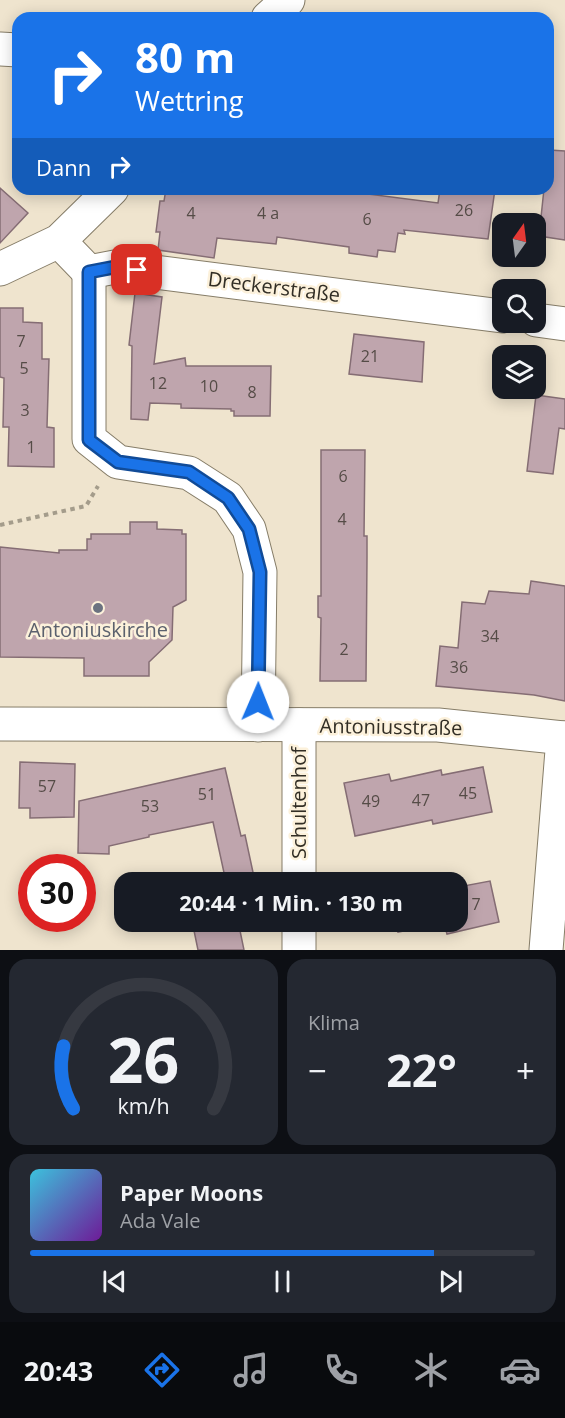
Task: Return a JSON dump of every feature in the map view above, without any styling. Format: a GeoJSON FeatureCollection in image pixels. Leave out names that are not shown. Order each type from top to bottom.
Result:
{"type":"FeatureCollection","features":[{"type":"Feature","properties":{"kind":"street"},"geometry":{"type":"LineString","coordinates":[[275,12],[288,0]]}},
{"type":"Feature","properties":{"kind":"street"},"geometry":{"type":"LineString","coordinates":[[0,269],[59,241],[106,195]]}},
{"type":"Feature","properties":{"kind":"street"},"geometry":{"type":"LineString","coordinates":[[59,241],[89,272],[89,440],[118,462],[189,472],[228,498],[249,529],[260,572],[258,725]]}},
{"type":"Feature","properties":{"kind":"street","name":"Dreckerstraße"},"geometry":{"type":"LineString","coordinates":[[89,272],[115,267],[492,315]]}},
{"type":"Feature","properties":{"kind":"street"},"geometry":{"type":"LineString","coordinates":[[546,321],[565,324]]}},
{"type":"Feature","properties":{"kind":"street","name":"Antoniusstraße"},"geometry":{"type":"LineString","coordinates":[[0,724],[438,725],[564,738]]}},
{"type":"Feature","properties":{"kind":"street","name":"Schultenhof"},"geometry":{"type":"LineString","coordinates":[[299,725],[299,872]]}},
{"type":"Feature","properties":{"kind":"street"},"geometry":{"type":"LineString","coordinates":[[546,950],[564,738]]}},
{"type":"Feature","properties":{"kind":"street"},"geometry":{"type":"LineString","coordinates":[[299,932],[299,950]]}},
{"type":"Feature","properties":{"kind":"path"},"geometry":{"type":"LineString","coordinates":[[0,525],[86,506]]}},
{"type":"Feature","properties":{"kind":"building"},"geometry":{"type":"Polygon","coordinates":[[[554,150],[565,151],[565,240],[546,237],[546,213],[541,213],[543,195],[554,195],[554,150]]]}},
{"type":"Feature","properties":{"kind":"building"},"geometry":{"type":"Polygon","coordinates":[[[0,188],[28,213],[0,243],[0,188]]]}},
{"type":"Feature","properties":{"kind":"building"},"geometry":{"type":"Polygon","coordinates":[[[165,195],[376,195],[438,203],[439,195],[494,195],[488,239],[404,230],[405,234],[398,233],[395,252],[378,250],[377,257],[349,253],[349,247],[277,237],[276,244],[217,238],[214,258],[158,250],[160,232],[156,232],[160,201],[164,201],[165,195]]]}},
{"type":"Feature","properties":{"kind":"building"},"geometry":{"type":"Polygon","coordinates":[[[135,293],[162,297],[154,364],[185,358],[186,366],[271,366],[270,416],[234,416],[234,411],[231,409],[181,408],[181,404],[150,403],[148,420],[131,419],[132,346],[129,345],[135,293]]]}},
{"type":"Feature","properties":{"kind":"building"},"geometry":{"type":"Polygon","coordinates":[[[0,308],[23,308],[23,322],[42,323],[42,359],[49,359],[47,427],[54,428],[54,467],[8,466],[9,427],[3,427],[4,378],[0,377],[0,308]]]}},
{"type":"Feature","properties":{"kind":"building"},"geometry":{"type":"Polygon","coordinates":[[[354,334],[424,342],[422,382],[349,374],[354,334]]]}},
{"type":"Feature","properties":{"kind":"building"},"geometry":{"type":"Polygon","coordinates":[[[546,396],[565,399],[565,429],[559,428],[553,474],[527,471],[536,399],[546,399],[546,396]]]}},
{"type":"Feature","properties":{"kind":"building"},"geometry":{"type":"Polygon","coordinates":[[[321,450],[365,450],[366,681],[320,681],[321,618],[318,617],[318,596],[321,596],[321,450]]]}},
{"type":"Feature","properties":{"kind":"building","name":"Antoniuskirche"},"geometry":{"type":"Polygon","coordinates":[[[130,522],[157,522],[157,529],[182,530],[182,534],[186,534],[186,600],[173,607],[172,640],[149,662],[149,676],[84,676],[84,658],[0,657],[0,547],[59,553],[59,550],[87,550],[87,539],[91,539],[91,534],[130,534],[130,522]]]}},
{"type":"Feature","properties":{"kind":"building"},"geometry":{"type":"Polygon","coordinates":[[[531,581],[565,586],[565,701],[534,695],[436,686],[440,646],[458,648],[462,602],[485,604],[489,591],[529,594],[531,581]]]}},
{"type":"Feature","properties":{"kind":"building"},"geometry":{"type":"Polygon","coordinates":[[[20,762],[75,764],[74,817],[30,818],[30,808],[19,808],[20,762]]]}},
{"type":"Feature","properties":{"kind":"building"},"geometry":{"type":"Polygon","coordinates":[[[483,767],[492,812],[433,824],[432,820],[355,836],[344,783],[389,774],[391,781],[441,770],[442,775],[483,767]]]}},
{"type":"Feature","properties":{"kind":"building"},"geometry":{"type":"Polygon","coordinates":[[[225,768],[241,836],[245,835],[253,872],[224,872],[213,822],[109,846],[109,854],[78,853],[79,801],[225,768]]]}},
{"type":"Feature","properties":{"kind":"building"},"geometry":{"type":"Polygon","coordinates":[[[490,881],[499,922],[468,929],[468,885],[490,881]]]}},
{"type":"Feature","properties":{"kind":"building"},"geometry":{"type":"Polygon","coordinates":[[[194,932],[240,932],[244,950],[198,950],[194,932]]]}},
{"type":"Feature","properties":{"kind":"place","name":"Antoniuskirche"},"geometry":{"type":"Point","coordinates":[98,608]}},
{"type":"Feature","properties":{"kind":"route"},"geometry":{"type":"LineString","coordinates":[[137,270],[115,267],[89,272],[89,440],[118,462],[189,472],[228,498],[249,529],[260,572],[258,702]]}}]}
